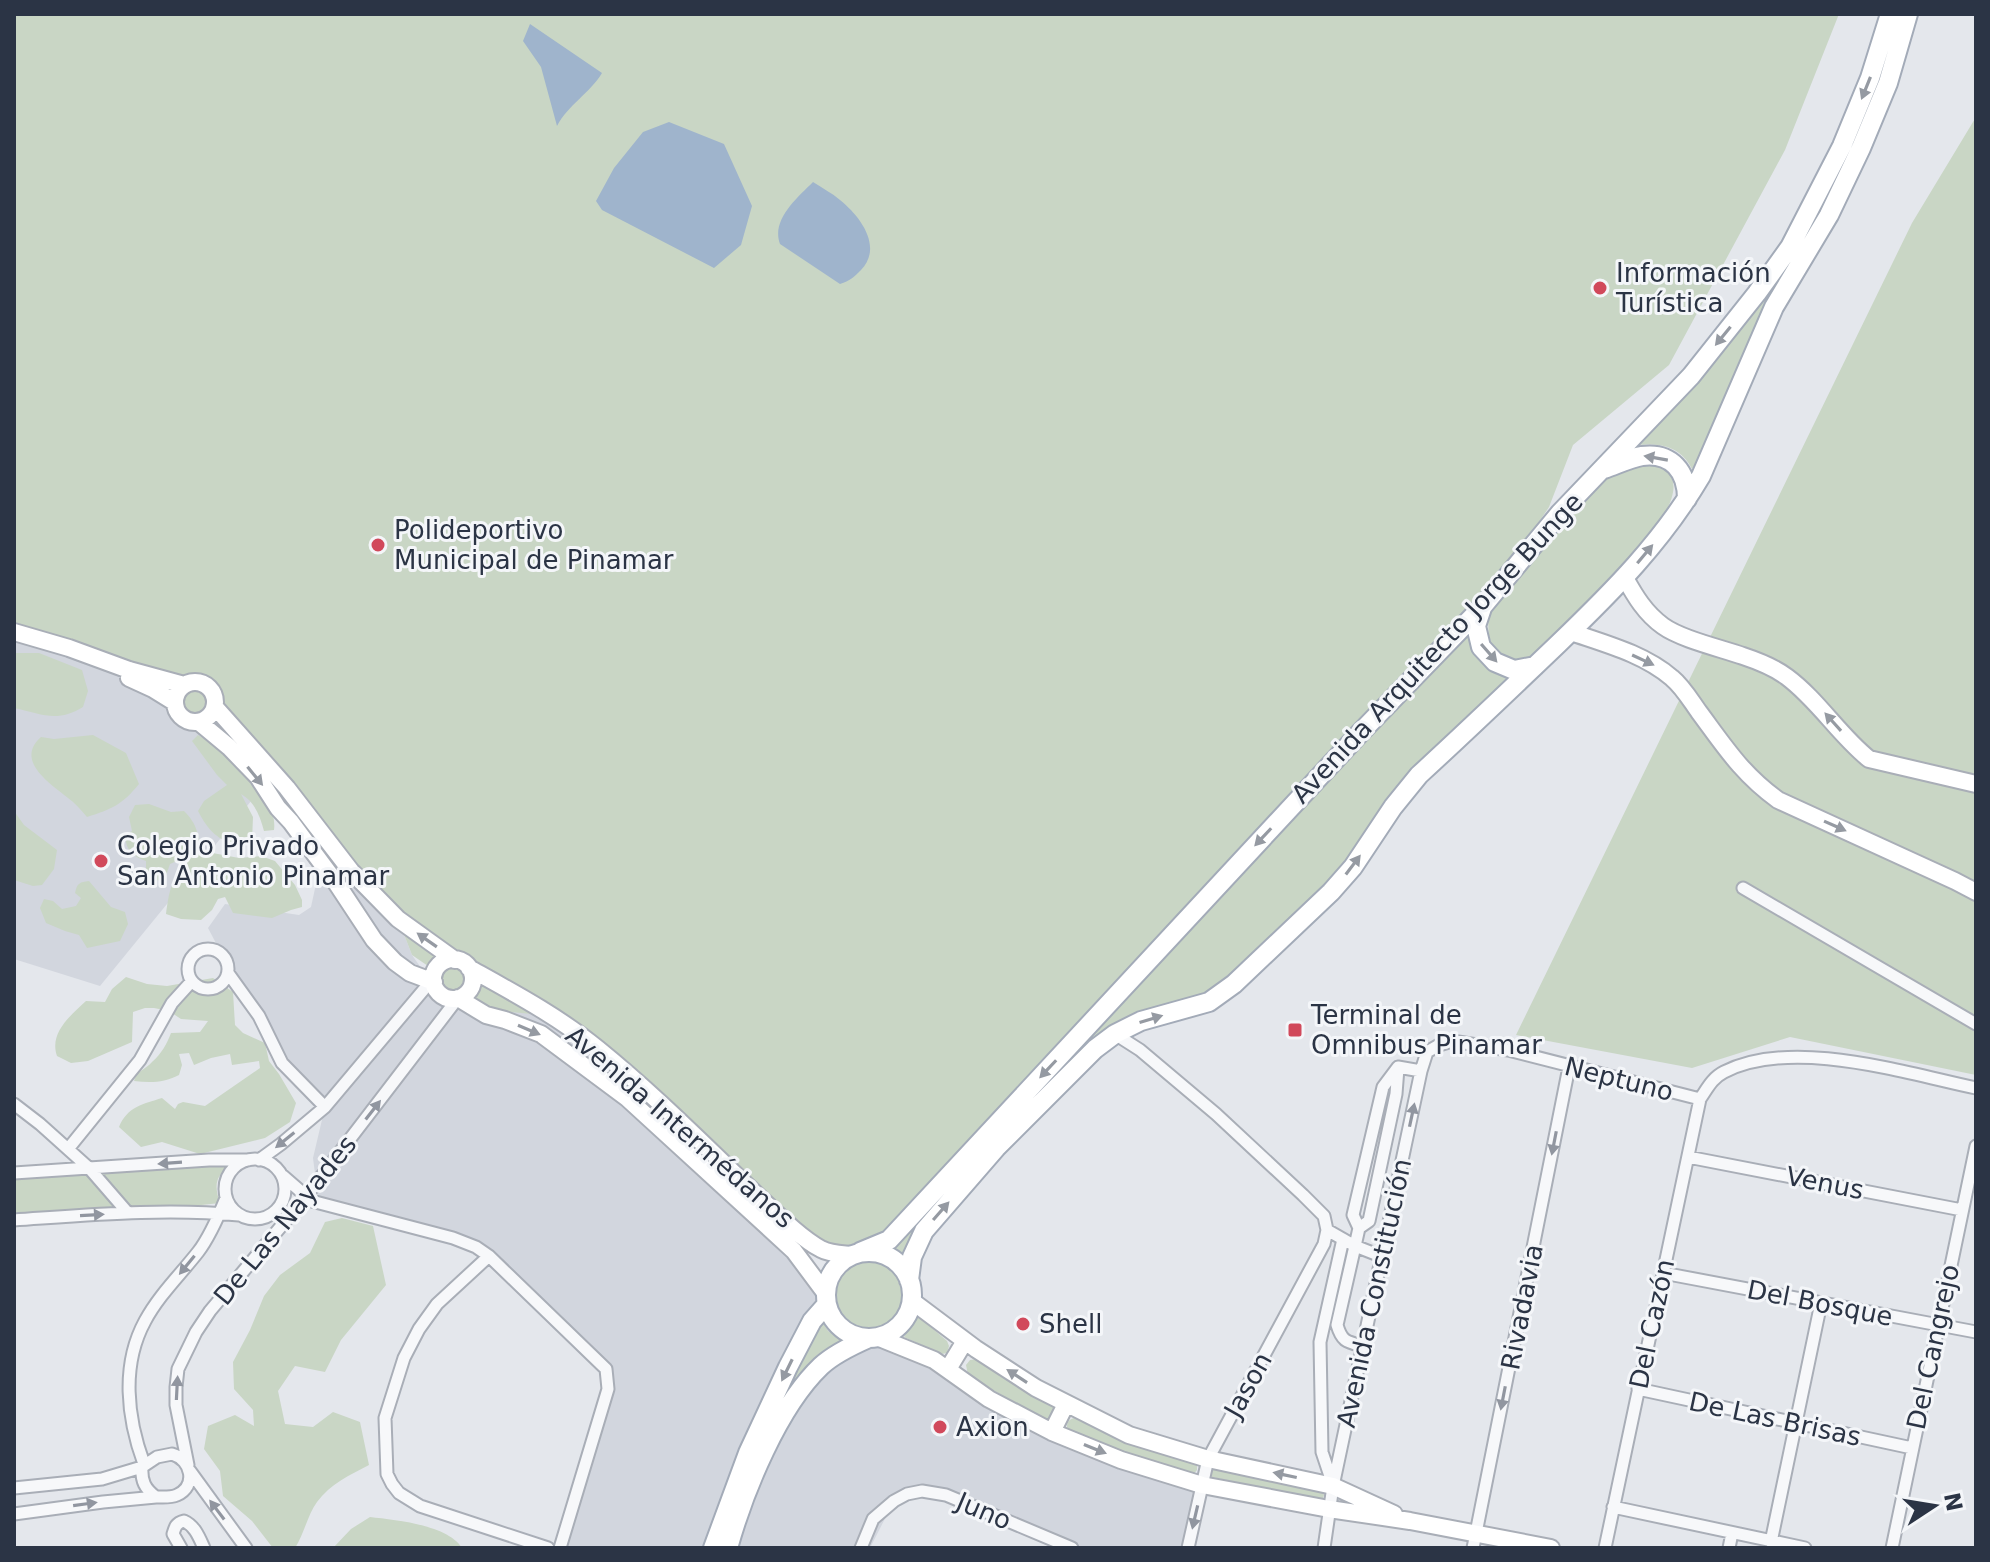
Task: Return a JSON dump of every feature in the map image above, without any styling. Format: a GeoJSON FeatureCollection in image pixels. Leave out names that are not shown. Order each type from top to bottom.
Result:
{"type":"FeatureCollection","features":[{"type":"Feature","properties":{"kind":"main road","name":"Avenida Arquitecto Jorge Bunge"},"geometry":{"type":"LineString","coordinates":[[856,1254],[889,1240],[1360,733],[1483,606],[1560,513],[1691,376],[1790,247],[1842,146],[1870,78],[1890,14]]}},
{"type":"Feature","properties":{"kind":"main road"},"geometry":{"type":"LineString","coordinates":[[728,1548],[761,1461],[803,1386],[823,1364],[858,1343],[890,1333],[900,1324],[912,1301],[909,1280],[912,1257],[924,1231],[996,1148],[1095,1049],[1115,1034],[1141,1021],[1209,1002],[1234,984],[1331,892],[1353,867],[1393,807],[1419,775],[1571,632],[1625,578],[1656,541],[1701,476],[1774,307],[1829,215],[1888,83],[1908,14]]}},
{"type":"Feature","properties":{"kind":"main road"},"geometry":{"type":"LineString","coordinates":[[1600,471],[1640,456],[1656,456],[1668,460],[1680,470],[1687,484],[1687,499]]}},
{"type":"Feature","properties":{"kind":"main road"},"geometry":{"type":"LineString","coordinates":[[1625,578],[1637,599],[1665,628],[1766,664],[1786,675],[1869,759],[1976,784]]}},
{"type":"Feature","properties":{"kind":"main road"},"geometry":{"type":"LineString","coordinates":[[1483,606],[1476,626],[1481,647],[1495,662],[1514,670],[1535,666]]}},
{"type":"Feature","properties":{"kind":"main road"},"geometry":{"type":"LineString","coordinates":[[14,632],[184,685]]}},
{"type":"Feature","properties":{"kind":"main road"},"geometry":{"type":"LineString","coordinates":[[1571,632],[1645,660],[1675,681],[1733,759],[1757,785],[1778,800],[1976,892]]}},
{"type":"Feature","properties":{"kind":"main road"},"geometry":{"type":"LineString","coordinates":[[14,641],[82,660],[153,689],[174,702]]}},
{"type":"Feature","properties":{"kind":"main road"},"geometry":{"type":"LineString","coordinates":[[193,682],[208,687],[215,699],[215,707],[207,719],[199,722],[185,720],[176,709],[174,702],[177,692],[184,685],[193,682]]}},
{"type":"Feature","properties":{"kind":"main road","name":"Avenida Intermédanos"},"geometry":{"type":"LineString","coordinates":[[215,707],[287,788],[351,871],[398,919],[462,964],[553,1016],[596,1047],[808,1240],[831,1253],[856,1254]]}},
{"type":"Feature","properties":{"kind":"main road"},"geometry":{"type":"LineString","coordinates":[[199,722],[258,777],[374,940],[410,973],[434,982]]}},
{"type":"Feature","properties":{"kind":"main road"},"geometry":{"type":"LineString","coordinates":[[458,998],[468,993],[473,979],[462,964],[449,960],[438,966],[434,975],[436,989],[444,997],[458,998],[486,1015],[541,1034],[627,1098],[794,1251],[842,1329],[855,1336],[873,1338],[934,1360],[989,1399],[1052,1432],[1121,1460],[1202,1485],[1410,1521]]}},
{"type":"Feature","properties":{"kind":"main road"},"geometry":{"type":"LineString","coordinates":[[713,1548],[748,1453],[788,1367],[826,1299],[833,1271],[841,1262],[856,1254],[872,1252],[895,1260],[909,1280]]}},
{"type":"Feature","properties":{"kind":"main road"},"geometry":{"type":"LineString","coordinates":[[912,1301],[1036,1388],[1129,1435],[1208,1459],[1333,1486],[1410,1521],[1475,1541],[1551,1548]]}},
{"type":"Feature","properties":{"kind":"main road"},"geometry":{"type":"LineString","coordinates":[[948,1369],[965,1341]]}},
{"type":"Feature","properties":{"kind":"main road"},"geometry":{"type":"LineString","coordinates":[[1052,1432],[1066,1404]]}},
{"type":"Feature","properties":{"kind":"street"},"geometry":{"type":"LineString","coordinates":[[1743,888],[1976,1024]]}},
{"type":"Feature","properties":{"kind":"street"},"geometry":{"type":"LineString","coordinates":[[228,973],[221,985],[202,989],[191,982],[188,963],[203,949],[222,954],[228,973],[259,1016],[282,1063],[325,1107]]}},
{"type":"Feature","properties":{"kind":"street"},"geometry":{"type":"LineString","coordinates":[[68,1149],[140,1060],[172,1003],[191,982]]}},
{"type":"Feature","properties":{"kind":"street","name":"De Las Nayades"},"geometry":{"type":"LineString","coordinates":[[253,1160],[281,1144],[325,1107],[426,987],[434,982]]}},
{"type":"Feature","properties":{"kind":"street","name":"De Las Nayades"},"geometry":{"type":"LineString","coordinates":[[246,1548],[189,1468],[176,1405],[178,1369],[210,1311],[304,1199],[458,998]]}},
{"type":"Feature","properties":{"kind":"street"},"geometry":{"type":"LineString","coordinates":[[1115,1034],[1140,1050],[1216,1114],[1324,1216],[1327,1230],[1383,1257]]}},
{"type":"Feature","properties":{"kind":"street","name":"Neptuno"},"geometry":{"type":"LineString","coordinates":[[1439,1045],[1452,1041],[1508,1050],[1700,1099],[1710,1082],[1722,1073],[1760,1061],[1799,1056],[1859,1064],[1976,1088]]}},
{"type":"Feature","properties":{"kind":"street","name":"Avenida Constitución"},"geometry":{"type":"LineString","coordinates":[[1324,1548],[1333,1486],[1421,1071],[1427,1052],[1439,1045]]}},
{"type":"Feature","properties":{"kind":"street"},"geometry":{"type":"LineString","coordinates":[[1363,1346],[1347,1341],[1340,1335],[1337,1325],[1359,1228],[1353,1215],[1383,1087],[1398,1067],[1421,1071]]}},
{"type":"Feature","properties":{"kind":"street","name":"Rivadavia"},"geometry":{"type":"LineString","coordinates":[[1475,1541],[1569,1067]]}},
{"type":"Feature","properties":{"kind":"street","name":"Del Cazón"},"geometry":{"type":"LineString","coordinates":[[1605,1548],[1700,1099]]}},
{"type":"Feature","properties":{"kind":"street"},"geometry":{"type":"LineString","coordinates":[[14,1104],[89,1168],[128,1213]]}},
{"type":"Feature","properties":{"kind":"street","name":"Del Cangrejo"},"geometry":{"type":"LineString","coordinates":[[1892,1548],[1976,1146]]}},
{"type":"Feature","properties":{"kind":"street","name":"Venus"},"geometry":{"type":"LineString","coordinates":[[1688,1157],[1962,1210]]}},
{"type":"Feature","properties":{"kind":"street"},"geometry":{"type":"LineString","coordinates":[[239,1215],[226,1198],[225,1190],[234,1168],[253,1160]]}},
{"type":"Feature","properties":{"kind":"street"},"geometry":{"type":"LineString","coordinates":[[14,1173],[253,1160],[271,1163],[304,1199],[453,1238],[476,1247],[606,1369],[608,1389],[560,1548]]}},
{"type":"Feature","properties":{"kind":"street"},"geometry":{"type":"LineString","coordinates":[[276,1212],[284,1198],[282,1175]]}},
{"type":"Feature","properties":{"kind":"street","name":"De Las Nayades"},"geometry":{"type":"LineString","coordinates":[[143,1465],[132,1423],[129,1389],[135,1345],[145,1320],[200,1249],[226,1198]]}},
{"type":"Feature","properties":{"kind":"street"},"geometry":{"type":"LineString","coordinates":[[14,1220],[128,1213],[220,1213],[262,1219],[304,1199]]}},
{"type":"Feature","properties":{"kind":"street","name":"Jason"},"geometry":{"type":"LineString","coordinates":[[1188,1548],[1208,1459],[1324,1244],[1327,1230]]}},
{"type":"Feature","properties":{"kind":"street"},"geometry":{"type":"LineString","coordinates":[[1333,1486],[1322,1452],[1320,1342],[1343,1239]]}},
{"type":"Feature","properties":{"kind":"street"},"geometry":{"type":"LineString","coordinates":[[489,1256],[437,1304],[404,1358],[385,1418],[387,1474],[399,1493],[420,1506],[548,1548]]}},
{"type":"Feature","properties":{"kind":"street","name":"Del Bosque"},"geometry":{"type":"LineString","coordinates":[[1663,1273],[1976,1332]]}},
{"type":"Feature","properties":{"kind":"street"},"geometry":{"type":"LineString","coordinates":[[1771,1542],[1821,1303]]}},
{"type":"Feature","properties":{"kind":"street","name":"De Las Brisas"},"geometry":{"type":"LineString","coordinates":[[1638,1389],[1912,1448]]}},
{"type":"Feature","properties":{"kind":"street"},"geometry":{"type":"LineString","coordinates":[[14,1488],[102,1479],[172,1454],[183,1459],[189,1468],[187,1485],[171,1497],[14,1514]]}},
{"type":"Feature","properties":{"kind":"street"},"geometry":{"type":"LineString","coordinates":[[143,1465],[142,1480],[148,1492],[156,1497]]}},
{"type":"Feature","properties":{"kind":"street","name":"Juno"},"geometry":{"type":"LineString","coordinates":[[861,1548],[873,1519],[894,1501],[922,1491],[946,1495],[1072,1548]]}},
{"type":"Feature","properties":{"kind":"street"},"geometry":{"type":"LineString","coordinates":[[1613,1507],[1805,1548]]}},
{"type":"Feature","properties":{"kind":"street"},"geometry":{"type":"LineString","coordinates":[[181,1548],[173,1534],[178,1523],[184,1521],[198,1534],[204,1548]]}},
{"type":"Feature","properties":{"kind":"street"},"geometry":{"type":"LineString","coordinates":[[1729,1548],[1732,1533]]}},
{"type":"Feature","properties":{"kind":"shaded area"},"geometry":{"type":"Polygon","coordinates":[[[14,641],[123,676],[234,730],[274,773],[100,986],[14,959],[14,641]]]}},
{"type":"Feature","properties":{"kind":"shaded area"},"geometry":{"type":"Polygon","coordinates":[[[331,871],[351,871],[398,919],[412,955],[438,992],[553,1016],[759,1196],[842,1329],[855,1336],[877,1337],[1052,1432],[1202,1485],[1188,1548],[1072,1548],[922,1491],[894,1501],[870,1548],[560,1548],[608,1389],[606,1369],[489,1256],[318,1197],[313,1158],[325,1107],[282,1063],[259,1016],[208,928],[225,904],[299,915],[311,907],[316,884],[331,871]]]}},
{"type":"Feature","properties":{"kind":"green space"},"geometry":{"type":"Polygon","coordinates":[[[14,14],[1839,14],[1785,150],[1669,365],[1573,445],[1549,507],[1483,606],[889,1240],[831,1253],[553,1016],[491,1010],[441,995],[428,966],[412,955],[398,919],[255,751],[204,720],[185,720],[176,709],[126,673],[37,644],[14,641],[14,14]]]}},
{"type":"Feature","properties":{"kind":"green space"},"geometry":{"type":"Polygon","coordinates":[[[1899,14],[1889,62],[1854,151],[1698,461],[1692,469],[1682,455],[1668,447],[1635,445],[1803,237],[1838,174],[1862,121],[1899,14]]]}},
{"type":"Feature","properties":{"kind":"green space"},"geometry":{"type":"Polygon","coordinates":[[[1976,117],[1976,1075],[1790,1037],[1692,1068],[1516,1035],[1912,223],[1976,117]]]}},
{"type":"Feature","properties":{"kind":"green space"},"geometry":{"type":"Polygon","coordinates":[[[1638,464],[1664,470],[1673,484],[1670,503],[1657,527],[1618,574],[1540,654],[1517,663],[1507,658],[1494,648],[1491,641],[1488,626],[1490,606],[1604,477],[1638,464]]]}},
{"type":"Feature","properties":{"kind":"green space"},"geometry":{"type":"Polygon","coordinates":[[[1471,629],[1483,661],[1493,671],[1510,679],[1346,864],[1238,970],[1211,990],[1079,1057],[907,1266],[898,1256],[884,1249],[1257,857],[1471,629]]]}},
{"type":"Feature","properties":{"kind":"green space"},"geometry":{"type":"Polygon","coordinates":[[[14,653],[39,653],[82,670],[88,691],[83,707],[57,716],[14,708],[14,653]]]}},
{"type":"Feature","properties":{"kind":"green space"},"geometry":{"type":"Polygon","coordinates":[[[93,735],[126,753],[139,784],[116,805],[87,817],[38,771],[31,755],[41,737],[54,739],[93,735]]]}},
{"type":"Feature","properties":{"kind":"green space"},"geometry":{"type":"Polygon","coordinates":[[[198,735],[235,763],[259,789],[268,803],[274,830],[264,831],[256,810],[241,794],[253,817],[252,841],[240,847],[210,830],[198,811],[204,801],[227,785],[192,741],[198,735]]]}},
{"type":"Feature","properties":{"kind":"green space"},"geometry":{"type":"Polygon","coordinates":[[[149,804],[171,812],[184,811],[195,825],[202,851],[239,858],[261,856],[275,861],[295,885],[302,907],[272,918],[233,913],[225,897],[218,899],[201,920],[166,914],[174,881],[187,865],[184,858],[170,864],[164,881],[155,880],[146,871],[146,861],[131,852],[125,835],[132,831],[129,817],[135,805],[149,804]]]}},
{"type":"Feature","properties":{"kind":"green space"},"geometry":{"type":"Polygon","coordinates":[[[14,811],[24,825],[57,850],[54,869],[42,885],[33,886],[14,880],[14,811]]]}},
{"type":"Feature","properties":{"kind":"green space"},"geometry":{"type":"Polygon","coordinates":[[[89,881],[111,907],[125,912],[128,924],[120,941],[87,948],[79,935],[46,923],[40,908],[44,899],[53,901],[62,909],[76,906],[81,898],[75,893],[77,887],[89,881]]]}},
{"type":"Feature","properties":{"kind":"green space"},"geometry":{"type":"Polygon","coordinates":[[[126,977],[167,986],[213,978],[233,992],[235,1025],[243,1033],[265,1043],[269,1061],[296,1103],[290,1122],[265,1138],[200,1154],[162,1142],[141,1147],[119,1127],[131,1111],[162,1098],[175,1109],[183,1102],[205,1106],[260,1068],[259,1061],[232,1065],[230,1054],[194,1065],[189,1053],[179,1054],[182,1065],[179,1075],[157,1082],[134,1081],[139,1072],[161,1052],[171,1033],[200,1032],[208,1021],[181,1019],[169,1011],[154,1008],[133,1012],[132,1042],[88,1061],[71,1063],[57,1056],[58,1032],[68,1019],[86,1001],[105,1002],[112,989],[126,977]]]}},
{"type":"Feature","properties":{"kind":"green space"},"geometry":{"type":"Polygon","coordinates":[[[230,1165],[217,1182],[220,1203],[14,1220],[14,1173],[230,1165]]]}},
{"type":"Feature","properties":{"kind":"green space"},"geometry":{"type":"Polygon","coordinates":[[[342,1218],[373,1226],[386,1285],[341,1340],[325,1372],[295,1366],[278,1391],[285,1424],[313,1427],[333,1412],[360,1422],[369,1465],[341,1480],[322,1496],[295,1548],[273,1548],[252,1521],[223,1496],[220,1471],[204,1449],[208,1426],[235,1415],[254,1426],[253,1410],[234,1389],[233,1362],[264,1296],[280,1275],[310,1253],[325,1222],[342,1218]]]}},
{"type":"Feature","properties":{"kind":"green space"},"geometry":{"type":"Polygon","coordinates":[[[870,1258],[890,1264],[900,1274],[906,1294],[900,1314],[890,1324],[870,1330],[850,1324],[840,1314],[834,1294],[840,1274],[850,1264],[870,1258]]]}},
{"type":"Feature","properties":{"kind":"green space"},"geometry":{"type":"Polygon","coordinates":[[[917,1315],[947,1341],[947,1353],[942,1354],[904,1337],[917,1315]]]}},
{"type":"Feature","properties":{"kind":"green space"},"geometry":{"type":"Polygon","coordinates":[[[821,1320],[828,1331],[844,1343],[811,1365],[785,1396],[782,1395],[821,1320]]]}},
{"type":"Feature","properties":{"kind":"green space"},"geometry":{"type":"Polygon","coordinates":[[[977,1359],[1050,1402],[1053,1415],[1049,1419],[1040,1418],[968,1375],[966,1365],[970,1360],[977,1359]]]}},
{"type":"Feature","properties":{"kind":"green space"},"geometry":{"type":"Polygon","coordinates":[[[1075,1418],[1135,1443],[1193,1460],[1197,1470],[1188,1476],[1069,1433],[1068,1423],[1075,1418]]]}},
{"type":"Feature","properties":{"kind":"green space"},"geometry":{"type":"Polygon","coordinates":[[[1214,1468],[1322,1490],[1324,1495],[1318,1499],[1212,1477],[1210,1472],[1214,1468]]]}},
{"type":"Feature","properties":{"kind":"green space"},"geometry":{"type":"Polygon","coordinates":[[[370,1517],[434,1529],[455,1540],[462,1548],[333,1548],[351,1529],[370,1517]]]}},
{"type":"Feature","properties":{"kind":"water"},"geometry":{"type":"Polygon","coordinates":[[[530,24],[602,73],[557,126],[541,67],[523,41],[530,24]]]}},
{"type":"Feature","properties":{"kind":"water"},"geometry":{"type":"Polygon","coordinates":[[[669,122],[724,144],[752,206],[741,245],[714,268],[602,210],[596,201],[614,168],[643,132],[669,122]]]}},
{"type":"Feature","properties":{"kind":"water"},"geometry":{"type":"Polygon","coordinates":[[[813,182],[848,207],[862,224],[870,242],[870,252],[861,270],[840,284],[780,244],[778,235],[782,218],[813,182]]]}},
{"type":"Feature","properties":{"kind":"place","name":"Información Turística"},"geometry":{"type":"Point","coordinates":[1600,288]}},
{"type":"Feature","properties":{"kind":"place","name":"Polideportivo Municipal de Pinamar"},"geometry":{"type":"Point","coordinates":[378,545]}},
{"type":"Feature","properties":{"kind":"place","name":"Colegio Privado San Antonio Pinamar"},"geometry":{"type":"Point","coordinates":[101,861]}},
{"type":"Feature","properties":{"kind":"place","name":"Terminal de Omnibus Pinamar"},"geometry":{"type":"Point","coordinates":[1295,1030]}},
{"type":"Feature","properties":{"kind":"place","name":"Shell"},"geometry":{"type":"Point","coordinates":[1023,1324]}},
{"type":"Feature","properties":{"kind":"place","name":"Axion"},"geometry":{"type":"Point","coordinates":[940,1427]}}]}
